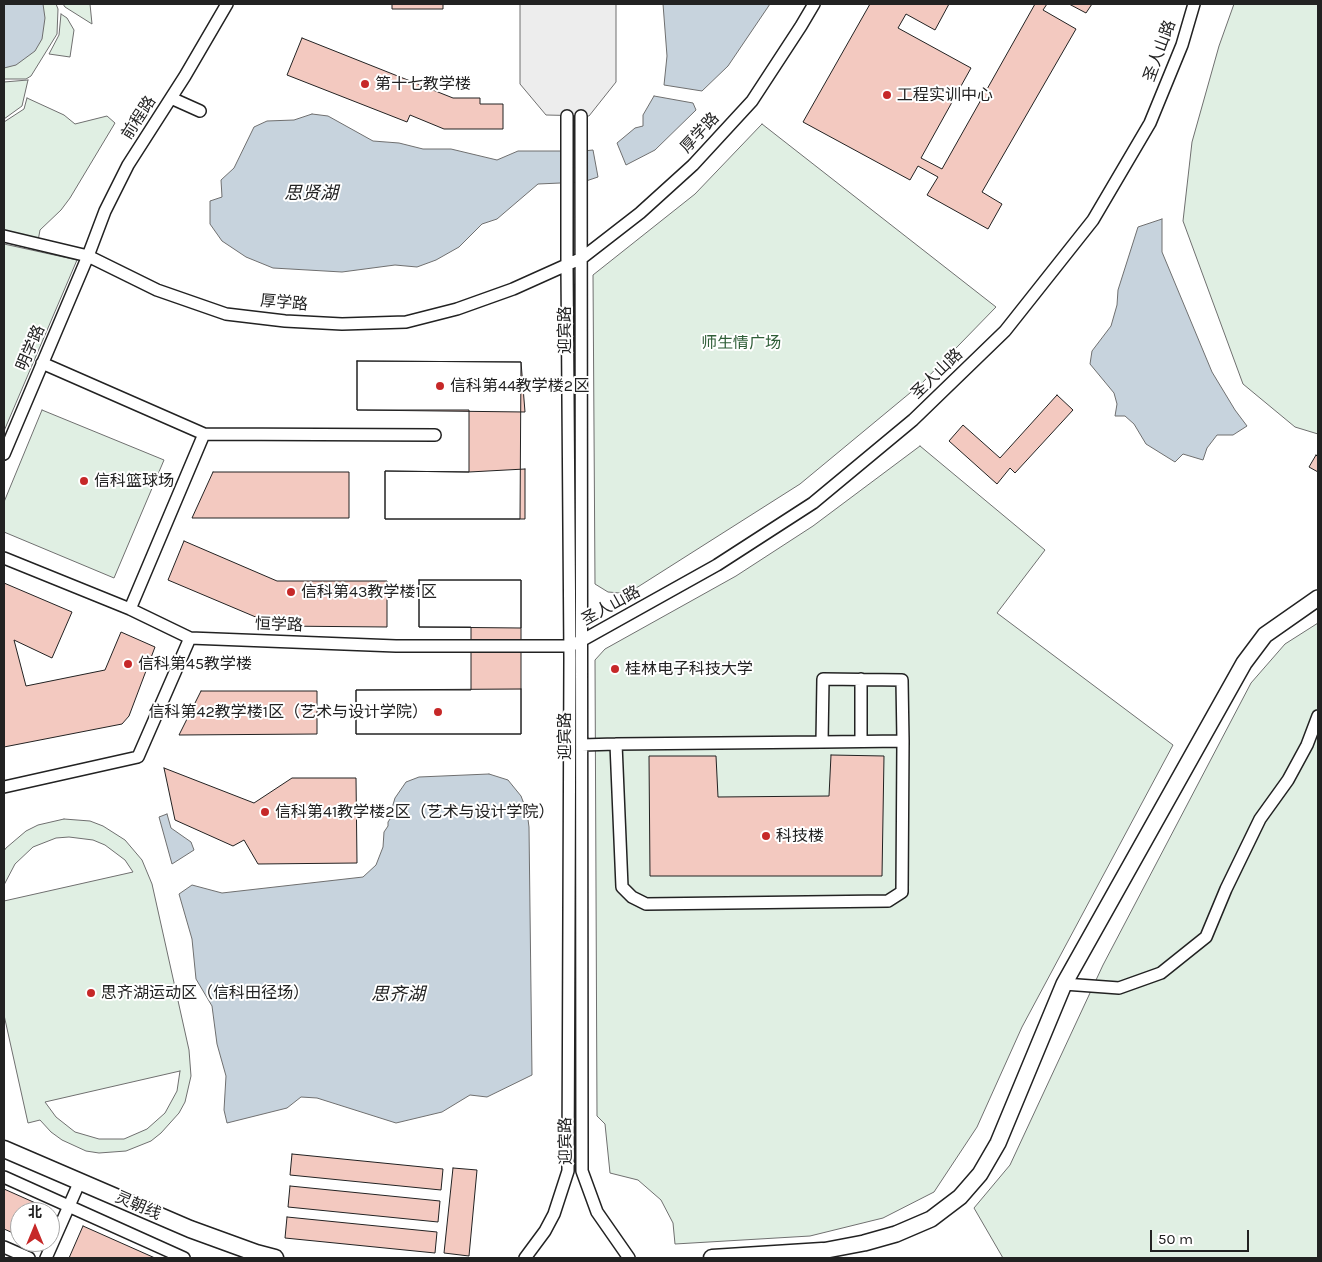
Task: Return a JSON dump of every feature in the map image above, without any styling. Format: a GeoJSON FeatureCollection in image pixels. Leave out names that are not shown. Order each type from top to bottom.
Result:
{"type":"FeatureCollection","features":[{"type":"Feature","properties":{"kind":"main road","name":"灵朝线"},"geometry":{"type":"LineString","coordinates":[[4,1149],[190,1229],[256,1254],[275,1258]]}},
{"type":"Feature","properties":{"kind":"main road"},"geometry":{"type":"LineString","coordinates":[[712,1258],[822,1251]]}},
{"type":"Feature","properties":{"kind":"street","name":"前程路"},"geometry":{"type":"LineString","coordinates":[[88,256],[105,211],[128,165],[228,4]]}},
{"type":"Feature","properties":{"kind":"street","name":"厚学路"},"geometry":{"type":"LineString","coordinates":[[582,258],[640,213],[693,165],[752,101],[814,4]]}},
{"type":"Feature","properties":{"kind":"street","name":"圣人山路"},"geometry":{"type":"LineString","coordinates":[[570,646],[717,565],[813,502],[913,420],[1005,331],[1093,220],[1150,123],[1182,46],[1194,4]]}},
{"type":"Feature","properties":{"kind":"street"},"geometry":{"type":"LineString","coordinates":[[171,98],[200,111]]}},
{"type":"Feature","properties":{"kind":"street","name":"迎宾路"},"geometry":{"type":"LineString","coordinates":[[525,1258],[545,1232],[554,1214],[568,1171],[570,646],[567,116]]}},
{"type":"Feature","properties":{"kind":"street","name":"迎宾路"},"geometry":{"type":"LineString","coordinates":[[582,116],[582,1171],[597,1212],[629,1258]]}},
{"type":"Feature","properties":{"kind":"street","name":"厚学路"},"geometry":{"type":"LineString","coordinates":[[4,236],[88,256],[157,290],[226,314],[285,321],[342,324],[406,322],[457,309],[513,289],[567,266]]}},
{"type":"Feature","properties":{"kind":"street","name":"明学路"},"geometry":{"type":"LineString","coordinates":[[4,454],[88,256]]}},
{"type":"Feature","properties":{"kind":"street"},"geometry":{"type":"LineString","coordinates":[[567,266],[582,258]]}},
{"type":"Feature","properties":{"kind":"street"},"geometry":{"type":"LineString","coordinates":[[42,363],[204,434],[435,435]]}},
{"type":"Feature","properties":{"kind":"street"},"geometry":{"type":"LineString","coordinates":[[130,609],[204,434]]}},
{"type":"Feature","properties":{"kind":"street","name":"恒学路"},"geometry":{"type":"LineString","coordinates":[[4,558],[130,609],[190,638],[396,646],[570,646]]}},
{"type":"Feature","properties":{"kind":"street"},"geometry":{"type":"LineString","coordinates":[[822,1251],[864,1243],[896,1234],[915,1226],[931,1219],[971,1186],[987,1164],[998,1143],[1064,984],[1244,663],[1265,635],[1318,598]]}},
{"type":"Feature","properties":{"kind":"street"},"geometry":{"type":"LineString","coordinates":[[4,787],[138,757],[190,638]]}},
{"type":"Feature","properties":{"kind":"street"},"geometry":{"type":"LineString","coordinates":[[616,744],[622,887],[632,897],[646,904],[888,901],[902,892],[902,680],[823,679],[822,742]]}},
{"type":"Feature","properties":{"kind":"street"},"geometry":{"type":"LineString","coordinates":[[860,679],[861,741]]}},
{"type":"Feature","properties":{"kind":"street"},"geometry":{"type":"LineString","coordinates":[[1064,984],[1118,988],[1161,973],[1206,937],[1226,889],[1260,819],[1288,780],[1307,745],[1318,716]]}},
{"type":"Feature","properties":{"kind":"street"},"geometry":{"type":"LineString","coordinates":[[582,745],[902,741]]}},
{"type":"Feature","properties":{"kind":"street"},"geometry":{"type":"LineString","coordinates":[[4,1177],[184,1258]]}},
{"type":"Feature","properties":{"kind":"street"},"geometry":{"type":"LineString","coordinates":[[46,1258],[80,1182]]}},
{"type":"Feature","properties":{"kind":"street"},"geometry":{"type":"LineString","coordinates":[[4,1247],[29,1258]]}},
{"type":"Feature","properties":{"kind":"green space"},"geometry":{"type":"Polygon","coordinates":[[[4,4],[56,4],[58,9],[57,34],[31,76],[26,79],[4,79],[4,4]]]}},
{"type":"Feature","properties":{"kind":"green space"},"geometry":{"type":"Polygon","coordinates":[[[63,4],[90,4],[92,24],[65,7],[63,4]]]}},
{"type":"Feature","properties":{"kind":"green space"},"geometry":{"type":"Polygon","coordinates":[[[1234,4],[1318,4],[1318,434],[1295,427],[1243,384],[1183,221],[1192,142],[1219,46],[1234,4]]]}},
{"type":"Feature","properties":{"kind":"green space"},"geometry":{"type":"Polygon","coordinates":[[[61,14],[67,18],[74,30],[70,57],[49,54],[59,35],[61,14]]]}},
{"type":"Feature","properties":{"kind":"green space"},"geometry":{"type":"Polygon","coordinates":[[[28,80],[22,106],[4,119],[4,82],[28,80]]]}},
{"type":"Feature","properties":{"kind":"green space"},"geometry":{"type":"Polygon","coordinates":[[[27,98],[64,115],[75,124],[107,116],[115,123],[70,198],[61,210],[40,230],[38,241],[4,233],[4,122],[24,109],[27,98]]]}},
{"type":"Feature","properties":{"kind":"green space","name":"师生情广场"},"geometry":{"type":"Polygon","coordinates":[[[762,124],[996,307],[922,383],[800,484],[633,590],[620,593],[608,592],[595,584],[593,275],[695,194],[762,124]]]}},
{"type":"Feature","properties":{"kind":"green space"},"geometry":{"type":"Polygon","coordinates":[[[4,244],[77,260],[4,431],[4,244]]]}},
{"type":"Feature","properties":{"kind":"green space","name":"信科篮球场"},"geometry":{"type":"Polygon","coordinates":[[[42,410],[164,460],[114,578],[4,532],[4,502],[42,410]]]}},
{"type":"Feature","properties":{"kind":"green space"},"geometry":{"type":"Polygon","coordinates":[[[920,446],[1045,550],[997,613],[1173,745],[1022,1027],[977,1127],[934,1192],[883,1218],[810,1236],[675,1244],[673,1223],[661,1200],[638,1180],[610,1173],[605,1124],[597,1116],[595,660],[605,649],[736,576],[813,526],[920,446]]]}},
{"type":"Feature","properties":{"kind":"green space"},"geometry":{"type":"Polygon","coordinates":[[[1318,623],[1318,1258],[1003,1258],[974,1208],[1010,1165],[1103,965],[1251,683],[1285,644],[1318,623]]]}},
{"type":"Feature","properties":{"kind":"green space","name":"思齐湖运动区（信科田径场）"},"geometry":{"type":"Polygon","coordinates":[[[64,819],[90,821],[103,826],[125,840],[142,860],[152,884],[189,1050],[191,1076],[185,1102],[179,1113],[151,1141],[126,1151],[99,1153],[86,1151],[62,1140],[40,1120],[28,1123],[4,1015],[4,901],[133,872],[125,860],[105,845],[93,840],[69,837],[56,838],[33,847],[15,864],[4,885],[4,851],[26,831],[38,825],[64,819]],[[180,1071],[45,1102],[56,1117],[75,1132],[99,1139],[124,1139],[147,1129],[165,1113],[177,1091],[180,1071]]]}},
{"type":"Feature","properties":{"kind":"shaded area"},"geometry":{"type":"Polygon","coordinates":[[[520,4],[616,4],[616,82],[589,116],[546,115],[520,84],[520,4]]]}},
{"type":"Feature","properties":{"kind":"water"},"geometry":{"type":"Polygon","coordinates":[[[4,4],[43,4],[45,18],[42,39],[35,51],[16,65],[4,68],[4,4]]]}},
{"type":"Feature","properties":{"kind":"water"},"geometry":{"type":"Polygon","coordinates":[[[663,4],[770,4],[728,66],[702,91],[664,85],[667,56],[663,4]]]}},
{"type":"Feature","properties":{"kind":"water"},"geometry":{"type":"Polygon","coordinates":[[[654,96],[693,103],[696,110],[655,150],[626,165],[617,143],[635,128],[643,126],[643,115],[654,96]]]}},
{"type":"Feature","properties":{"kind":"water","name":"思贤湖"},"geometry":{"type":"Polygon","coordinates":[[[312,114],[328,116],[373,141],[399,143],[423,149],[451,149],[497,160],[518,151],[593,150],[598,177],[583,182],[538,184],[497,219],[482,224],[459,247],[436,260],[417,267],[395,265],[342,272],[273,268],[246,257],[222,241],[210,224],[210,201],[222,197],[221,180],[234,168],[254,127],[267,121],[294,120],[312,114]]]}},
{"type":"Feature","properties":{"kind":"water"},"geometry":{"type":"Polygon","coordinates":[[[1162,219],[1162,252],[1212,372],[1247,426],[1233,435],[1217,435],[1207,448],[1203,460],[1183,454],[1175,462],[1146,444],[1134,424],[1125,416],[1115,416],[1117,404],[1114,393],[1090,364],[1092,351],[1111,326],[1117,305],[1118,290],[1138,227],[1162,219]]]}},
{"type":"Feature","properties":{"kind":"water","name":"思齐湖"},"geometry":{"type":"Polygon","coordinates":[[[489,774],[508,780],[521,796],[527,812],[529,827],[532,1075],[487,1097],[470,1095],[442,1112],[396,1123],[317,1098],[301,1097],[287,1108],[227,1123],[224,1110],[226,1076],[217,1044],[212,1006],[196,979],[192,939],[179,894],[192,885],[222,893],[363,877],[376,865],[383,847],[384,832],[392,816],[395,798],[406,782],[419,777],[489,774]]]}},
{"type":"Feature","properties":{"kind":"water"},"geometry":{"type":"Polygon","coordinates":[[[167,814],[171,828],[191,842],[194,850],[172,864],[159,817],[167,814]]]}},
{"type":"Feature","properties":{"kind":"building"},"geometry":{"type":"Polygon","coordinates":[[[392,4],[443,4],[443,9],[392,9],[392,4]]]}},
{"type":"Feature","properties":{"kind":"building","name":"工程实训中心"},"geometry":{"type":"Polygon","coordinates":[[[870,4],[949,4],[935,30],[906,14],[898,28],[971,68],[921,158],[942,169],[1035,4],[1047,4],[1043,10],[1076,29],[982,192],[1002,204],[988,229],[927,195],[938,177],[918,166],[910,180],[803,122],[870,4]]]}},
{"type":"Feature","properties":{"kind":"building"},"geometry":{"type":"Polygon","coordinates":[[[1069,4],[1092,4],[1086,13],[1069,4]]]}},
{"type":"Feature","properties":{"kind":"building","name":"第十七教学楼"},"geometry":{"type":"Polygon","coordinates":[[[302,38],[453,98],[480,98],[480,104],[503,104],[503,129],[444,129],[410,115],[407,122],[287,75],[302,38]]]}},
{"type":"Feature","properties":{"kind":"building"},"geometry":{"type":"Polygon","coordinates":[[[357,361],[521,362],[520,519],[385,519],[385,471],[469,472],[469,410],[357,410],[357,361]]]}},
{"type":"Feature","properties":{"kind":"building","name":"信科第44教学楼2区"},"geometry":{"type":"Polygon","coordinates":[[[357,361],[521,362],[525,412],[357,410],[357,361]]]}},
{"type":"Feature","properties":{"kind":"building"},"geometry":{"type":"Polygon","coordinates":[[[1057,395],[1073,410],[1015,473],[1010,468],[997,484],[949,441],[963,425],[1000,458],[1057,395]]]}},
{"type":"Feature","properties":{"kind":"building"},"geometry":{"type":"Polygon","coordinates":[[[1316,455],[1318,457],[1318,472],[1309,467],[1316,455]]]}},
{"type":"Feature","properties":{"kind":"building"},"geometry":{"type":"Polygon","coordinates":[[[525,469],[525,519],[385,519],[385,471],[469,472],[525,469]]]}},
{"type":"Feature","properties":{"kind":"building"},"geometry":{"type":"Polygon","coordinates":[[[213,472],[349,472],[349,518],[192,518],[213,472]]]}},
{"type":"Feature","properties":{"kind":"building","name":"信科第43教学楼1区"},"geometry":{"type":"Polygon","coordinates":[[[184,541],[277,581],[387,581],[387,627],[277,626],[168,580],[184,541]]]}},
{"type":"Feature","properties":{"kind":"building"},"geometry":{"type":"Polygon","coordinates":[[[419,580],[521,580],[521,734],[356,734],[356,690],[471,690],[471,627],[419,627],[419,580]]]}},
{"type":"Feature","properties":{"kind":"building"},"geometry":{"type":"Polygon","coordinates":[[[419,580],[521,580],[521,628],[419,627],[419,580]]]}},
{"type":"Feature","properties":{"kind":"building","name":"信科第45教学楼"},"geometry":{"type":"Polygon","coordinates":[[[4,583],[72,612],[52,658],[14,640],[26,686],[105,670],[121,632],[155,647],[129,716],[122,724],[4,747],[4,583]]]}},
{"type":"Feature","properties":{"kind":"building","name":"信科第42教学楼1区（艺术与设计学院）"},"geometry":{"type":"Polygon","coordinates":[[[521,689],[521,734],[356,734],[356,690],[521,689]]]}},
{"type":"Feature","properties":{"kind":"building"},"geometry":{"type":"Polygon","coordinates":[[[201,691],[317,691],[317,734],[179,735],[201,691]]]}},
{"type":"Feature","properties":{"kind":"building","name":"科技楼"},"geometry":{"type":"Polygon","coordinates":[[[831,755],[884,756],[882,876],[650,876],[649,756],[716,756],[718,797],[829,796],[831,755]]]}},
{"type":"Feature","properties":{"kind":"building","name":"信科第41教学楼2区（艺术与设计学院）"},"geometry":{"type":"Polygon","coordinates":[[[164,768],[254,803],[292,778],[356,778],[357,863],[258,864],[244,840],[233,846],[175,820],[164,768]]]}},
{"type":"Feature","properties":{"kind":"building"},"geometry":{"type":"Polygon","coordinates":[[[292,1154],[443,1169],[441,1190],[290,1175],[292,1154]]]}},
{"type":"Feature","properties":{"kind":"building"},"geometry":{"type":"Polygon","coordinates":[[[453,1168],[477,1170],[469,1256],[444,1253],[453,1168]]]}},
{"type":"Feature","properties":{"kind":"building"},"geometry":{"type":"Polygon","coordinates":[[[290,1186],[440,1201],[438,1222],[288,1207],[290,1186]]]}},
{"type":"Feature","properties":{"kind":"building"},"geometry":{"type":"Polygon","coordinates":[[[4,1189],[33,1202],[10,1202],[10,1232],[4,1229],[4,1189]]]}},
{"type":"Feature","properties":{"kind":"building"},"geometry":{"type":"Polygon","coordinates":[[[287,1217],[437,1232],[435,1253],[285,1238],[287,1217]]]}},
{"type":"Feature","properties":{"kind":"building"},"geometry":{"type":"Polygon","coordinates":[[[83,1226],[155,1258],[69,1258],[83,1226]]]}},
{"type":"Feature","properties":{"kind":"place","name":"第十七教学楼"},"geometry":{"type":"Point","coordinates":[365,84]}},
{"type":"Feature","properties":{"kind":"place","name":"工程实训中心"},"geometry":{"type":"Point","coordinates":[887,95]}},
{"type":"Feature","properties":{"kind":"place","name":"信科第44教学楼2区"},"geometry":{"type":"Point","coordinates":[440,386]}},
{"type":"Feature","properties":{"kind":"place","name":"信科篮球场"},"geometry":{"type":"Point","coordinates":[84,481]}},
{"type":"Feature","properties":{"kind":"place","name":"信科第43教学楼1区"},"geometry":{"type":"Point","coordinates":[291,592]}},
{"type":"Feature","properties":{"kind":"place","name":"信科第45教学楼"},"geometry":{"type":"Point","coordinates":[128,664]}},
{"type":"Feature","properties":{"kind":"place","name":"桂林电子科技大学"},"geometry":{"type":"Point","coordinates":[615,669]}},
{"type":"Feature","properties":{"kind":"place","name":"信科第42教学楼1区（艺术与设计学院）"},"geometry":{"type":"Point","coordinates":[438,712]}},
{"type":"Feature","properties":{"kind":"place","name":"信科第41教学楼2区（艺术与设计学院）"},"geometry":{"type":"Point","coordinates":[265,812]}},
{"type":"Feature","properties":{"kind":"place","name":"科技楼"},"geometry":{"type":"Point","coordinates":[766,836]}},
{"type":"Feature","properties":{"kind":"place","name":"思齐湖运动区（信科田径场）"},"geometry":{"type":"Point","coordinates":[91,993]}}]}
